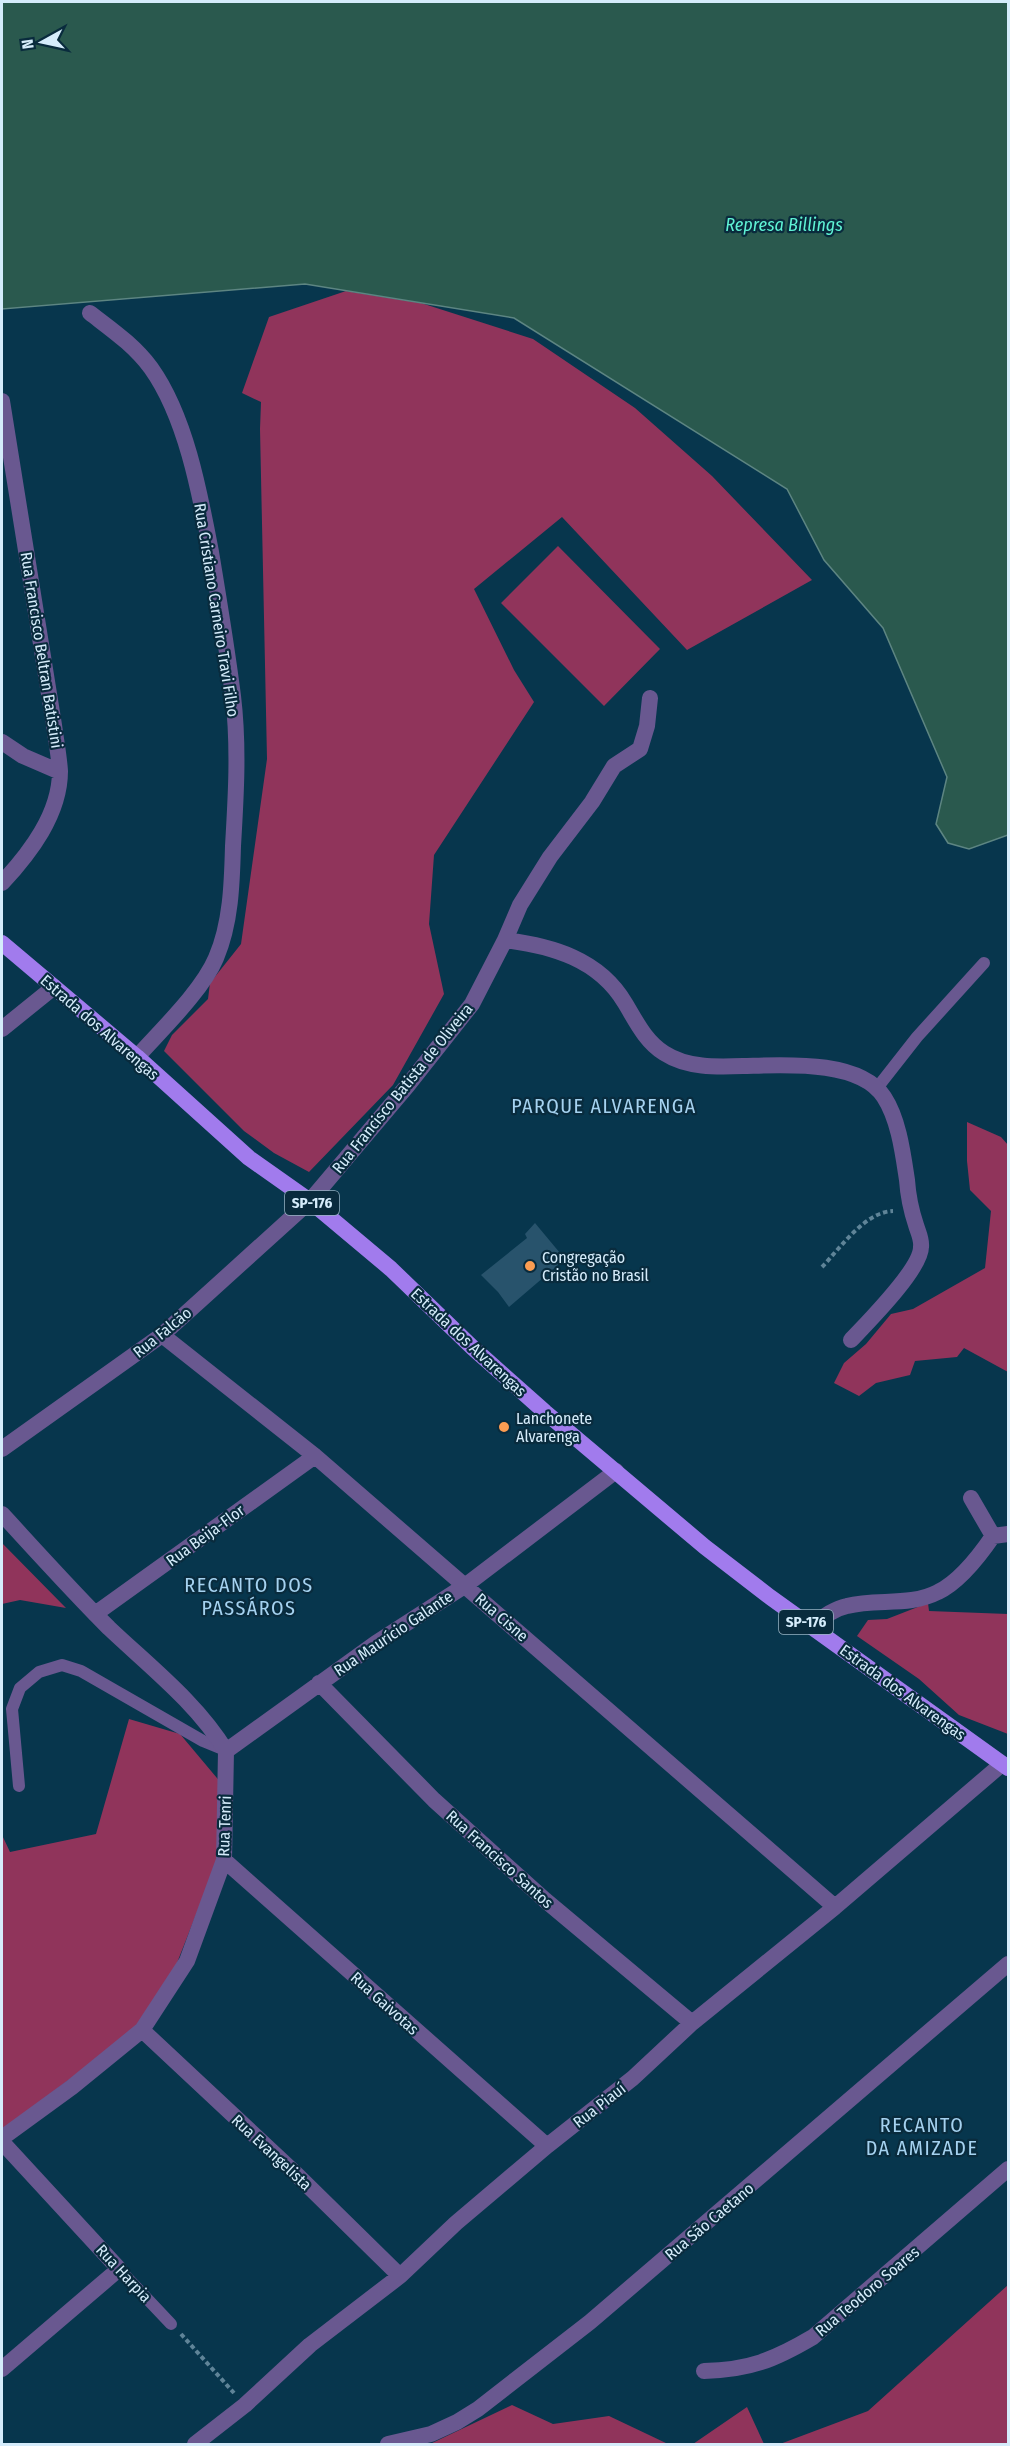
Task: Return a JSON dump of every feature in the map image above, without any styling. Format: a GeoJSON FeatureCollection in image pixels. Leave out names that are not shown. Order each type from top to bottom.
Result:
{"type":"FeatureCollection","features":[{"type":"Feature","properties":{"kind":"main road","name":"Estrada dos Alvarengas"},"geometry":{"type":"LineString","coordinates":[[2,943],[137,1057],[249,1158],[310,1201],[391,1269],[473,1348],[545,1412],[705,1547],[1005,1766]]}},
{"type":"Feature","properties":{"kind":"street","name":"Rua Cristiano Carneiro Travi Filho"},"geometry":{"type":"LineString","coordinates":[[90,313],[130,343],[151,368],[181,431],[202,507],[233,698],[236,761],[230,909],[217,957],[207,975],[137,1057]]}},
{"type":"Feature","properties":{"kind":"street","name":"Rua Francisco Beltran Batistini"},"geometry":{"type":"LineString","coordinates":[[2,401],[60,772],[56,799],[40,834],[2,883]]}},
{"type":"Feature","properties":{"kind":"street","name":"Rua Francisco Batista de Oliveira"},"geometry":{"type":"LineString","coordinates":[[310,1201],[408,1085],[472,1004],[520,905],[550,857],[592,802],[614,766],[640,749],[647,726],[650,698]]}},
{"type":"Feature","properties":{"kind":"street"},"geometry":{"type":"LineString","coordinates":[[2,742],[22,756],[60,772]]}},
{"type":"Feature","properties":{"kind":"street"},"geometry":{"type":"LineString","coordinates":[[505,940],[536,944],[579,959],[603,976],[624,1000],[648,1039],[663,1053],[681,1061],[704,1067],[776,1065],[835,1069],[858,1076],[877,1088],[892,1113],[912,1209],[921,1239],[921,1253],[904,1280],[851,1340]]}},
{"type":"Feature","properties":{"kind":"street"},"geometry":{"type":"LineString","coordinates":[[2,1029],[54,987]]}},
{"type":"Feature","properties":{"kind":"street","name":"Rua Falcão"},"geometry":{"type":"LineString","coordinates":[[2,1449],[162,1335],[310,1201]]}},
{"type":"Feature","properties":{"kind":"street","name":"Rua Cisne"},"geometry":{"type":"LineString","coordinates":[[162,1335],[315,1456],[835,1907]]}},
{"type":"Feature","properties":{"kind":"street","name":"Rua Beija-Flor"},"geometry":{"type":"LineString","coordinates":[[95,1614],[315,1456]]}},
{"type":"Feature","properties":{"kind":"street","name":"Rua Maurício Galante"},"geometry":{"type":"LineString","coordinates":[[226,1751],[319,1683],[466,1585],[616,1471]]}},
{"type":"Feature","properties":{"kind":"street"},"geometry":{"type":"LineString","coordinates":[[811,1626],[833,1611],[847,1606],[911,1600],[937,1593],[947,1587],[1001,1535],[971,1498]]}},
{"type":"Feature","properties":{"kind":"street"},"geometry":{"type":"LineString","coordinates":[[2,1514],[95,1614],[188,1703],[217,1736],[226,1751]]}},
{"type":"Feature","properties":{"kind":"street","name":"Rua Francisco Santos"},"geometry":{"type":"LineString","coordinates":[[319,1683],[434,1800],[545,1900],[692,2023]]}},
{"type":"Feature","properties":{"kind":"street","name":"Rua Tenri"},"geometry":{"type":"LineString","coordinates":[[2,2140],[142,2030],[191,1954],[224,1860],[226,1751]]}},
{"type":"Feature","properties":{"kind":"street","name":"Rua Piauí"},"geometry":{"type":"LineString","coordinates":[[195,2445],[245,2405],[310,2345],[400,2276],[456,2223],[547,2146],[633,2078],[692,2023],[1005,1766]]}},
{"type":"Feature","properties":{"kind":"street","name":"Rua Gaivotas"},"geometry":{"type":"LineString","coordinates":[[224,1860],[547,2146]]}},
{"type":"Feature","properties":{"kind":"street","name":"Rua São Caetano"},"geometry":{"type":"LineString","coordinates":[[388,2445],[431,2434],[478,2409],[590,2322],[1008,1964]]}},
{"type":"Feature","properties":{"kind":"street","name":"Rua Evangelista"},"geometry":{"type":"LineString","coordinates":[[142,2030],[293,2171],[400,2276]]}},
{"type":"Feature","properties":{"kind":"street","name":"Rua Harpia"},"geometry":{"type":"LineString","coordinates":[[2,2140],[119,2269]]}},
{"type":"Feature","properties":{"kind":"street","name":"Rua Teodoro Soares"},"geometry":{"type":"LineString","coordinates":[[704,2371],[730,2370],[750,2366],[780,2356],[813,2337],[1008,2169]]}},
{"type":"Feature","properties":{"kind":"street"},"geometry":{"type":"LineString","coordinates":[[2,2369],[119,2269]]}},
{"type":"Feature","properties":{"kind":"lane"},"geometry":{"type":"LineString","coordinates":[[877,1088],[917,1037],[984,963]]}},
{"type":"Feature","properties":{"kind":"lane"},"geometry":{"type":"LineString","coordinates":[[19,1786],[12,1709],[20,1688],[39,1672],[62,1665],[81,1671],[203,1741],[226,1751]]}},
{"type":"Feature","properties":{"kind":"lane","name":"Rua Harpia"},"geometry":{"type":"LineString","coordinates":[[119,2269],[171,2324]]}},
{"type":"Feature","properties":{"kind":"path"},"geometry":{"type":"LineString","coordinates":[[822,1267],[869,1218],[884,1211],[912,1209]]}},
{"type":"Feature","properties":{"kind":"path"},"geometry":{"type":"LineString","coordinates":[[171,2324],[245,2405]]}},
{"type":"Feature","properties":{"kind":"shaded area"},"geometry":{"type":"Polygon","coordinates":[[[346,291],[421,303],[533,339],[635,408],[712,476],[812,580],[687,650],[562,517],[474,589],[514,670],[534,702],[434,855],[429,924],[444,994],[393,1085],[309,1172],[274,1153],[244,1131],[164,1051],[172,1035],[208,999],[210,983],[241,944],[267,759],[261,402],[242,393],[269,317],[346,291]]]}},
{"type":"Feature","properties":{"kind":"shaded area"},"geometry":{"type":"Polygon","coordinates":[[[558,546],[660,649],[604,706],[501,603],[558,546]]]}},
{"type":"Feature","properties":{"kind":"shaded area"},"geometry":{"type":"Polygon","coordinates":[[[967,1122],[1001,1137],[1008,1145],[1008,1372],[964,1348],[957,1357],[915,1361],[910,1375],[876,1383],[859,1396],[834,1383],[844,1363],[866,1344],[891,1314],[913,1309],[985,1268],[991,1211],[970,1190],[967,1122]]]}},
{"type":"Feature","properties":{"kind":"shaded area"},"geometry":{"type":"Polygon","coordinates":[[[2,1543],[66,1608],[20,1600],[2,1604],[2,1543]]]}},
{"type":"Feature","properties":{"kind":"shaded area"},"geometry":{"type":"Polygon","coordinates":[[[928,1603],[929,1611],[1008,1614],[1008,1734],[959,1715],[919,1679],[857,1636],[868,1620],[887,1619],[928,1603]]]}},
{"type":"Feature","properties":{"kind":"shaded area"},"geometry":{"type":"Polygon","coordinates":[[[129,1719],[180,1734],[222,1784],[218,1859],[173,1973],[138,2028],[2,2130],[2,1835],[10,1852],[96,1834],[129,1719]]]}},
{"type":"Feature","properties":{"kind":"shaded area"},"geometry":{"type":"Polygon","coordinates":[[[1008,2285],[1008,2444],[780,2444],[868,2411],[1008,2285]]]}},
{"type":"Feature","properties":{"kind":"shaded area"},"geometry":{"type":"Polygon","coordinates":[[[512,2405],[553,2424],[609,2416],[668,2444],[430,2444],[512,2405]]]}},
{"type":"Feature","properties":{"kind":"shaded area"},"geometry":{"type":"Polygon","coordinates":[[[747,2407],[764,2444],[693,2444],[747,2407]]]}},
{"type":"Feature","properties":{"kind":"water","name":"Represa Billings"},"geometry":{"type":"Polygon","coordinates":[[[2,2],[1008,2],[1008,835],[969,849],[948,843],[936,824],[947,777],[883,628],[824,560],[787,489],[514,318],[305,284],[2,309],[2,2]]]}},
{"type":"Feature","properties":{"kind":"building","name":"Congregação Cristão no Brasil"},"geometry":{"type":"Polygon","coordinates":[[[535,1223],[565,1259],[509,1307],[481,1275],[527,1238],[525,1234],[535,1223]]]}},
{"type":"Feature","properties":{"kind":"place","name":"Congregação Cristão no Brasil"},"geometry":{"type":"Point","coordinates":[530,1266]}},
{"type":"Feature","properties":{"kind":"place","name":"Lanchonete Alvarenga"},"geometry":{"type":"Point","coordinates":[504,1427]}},
{"type":"Feature","properties":{"kind":"district","name":"PARQUE ALVARENGA"},"geometry":{"type":"Point","coordinates":[604,1106]}},
{"type":"Feature","properties":{"kind":"district","name":"RECANTO DOS PASSÁROS"},"geometry":{"type":"Point","coordinates":[249,1596]}},
{"type":"Feature","properties":{"kind":"district","name":"RECANTO DA AMIZADE"},"geometry":{"type":"Point","coordinates":[922,2136]}}]}
